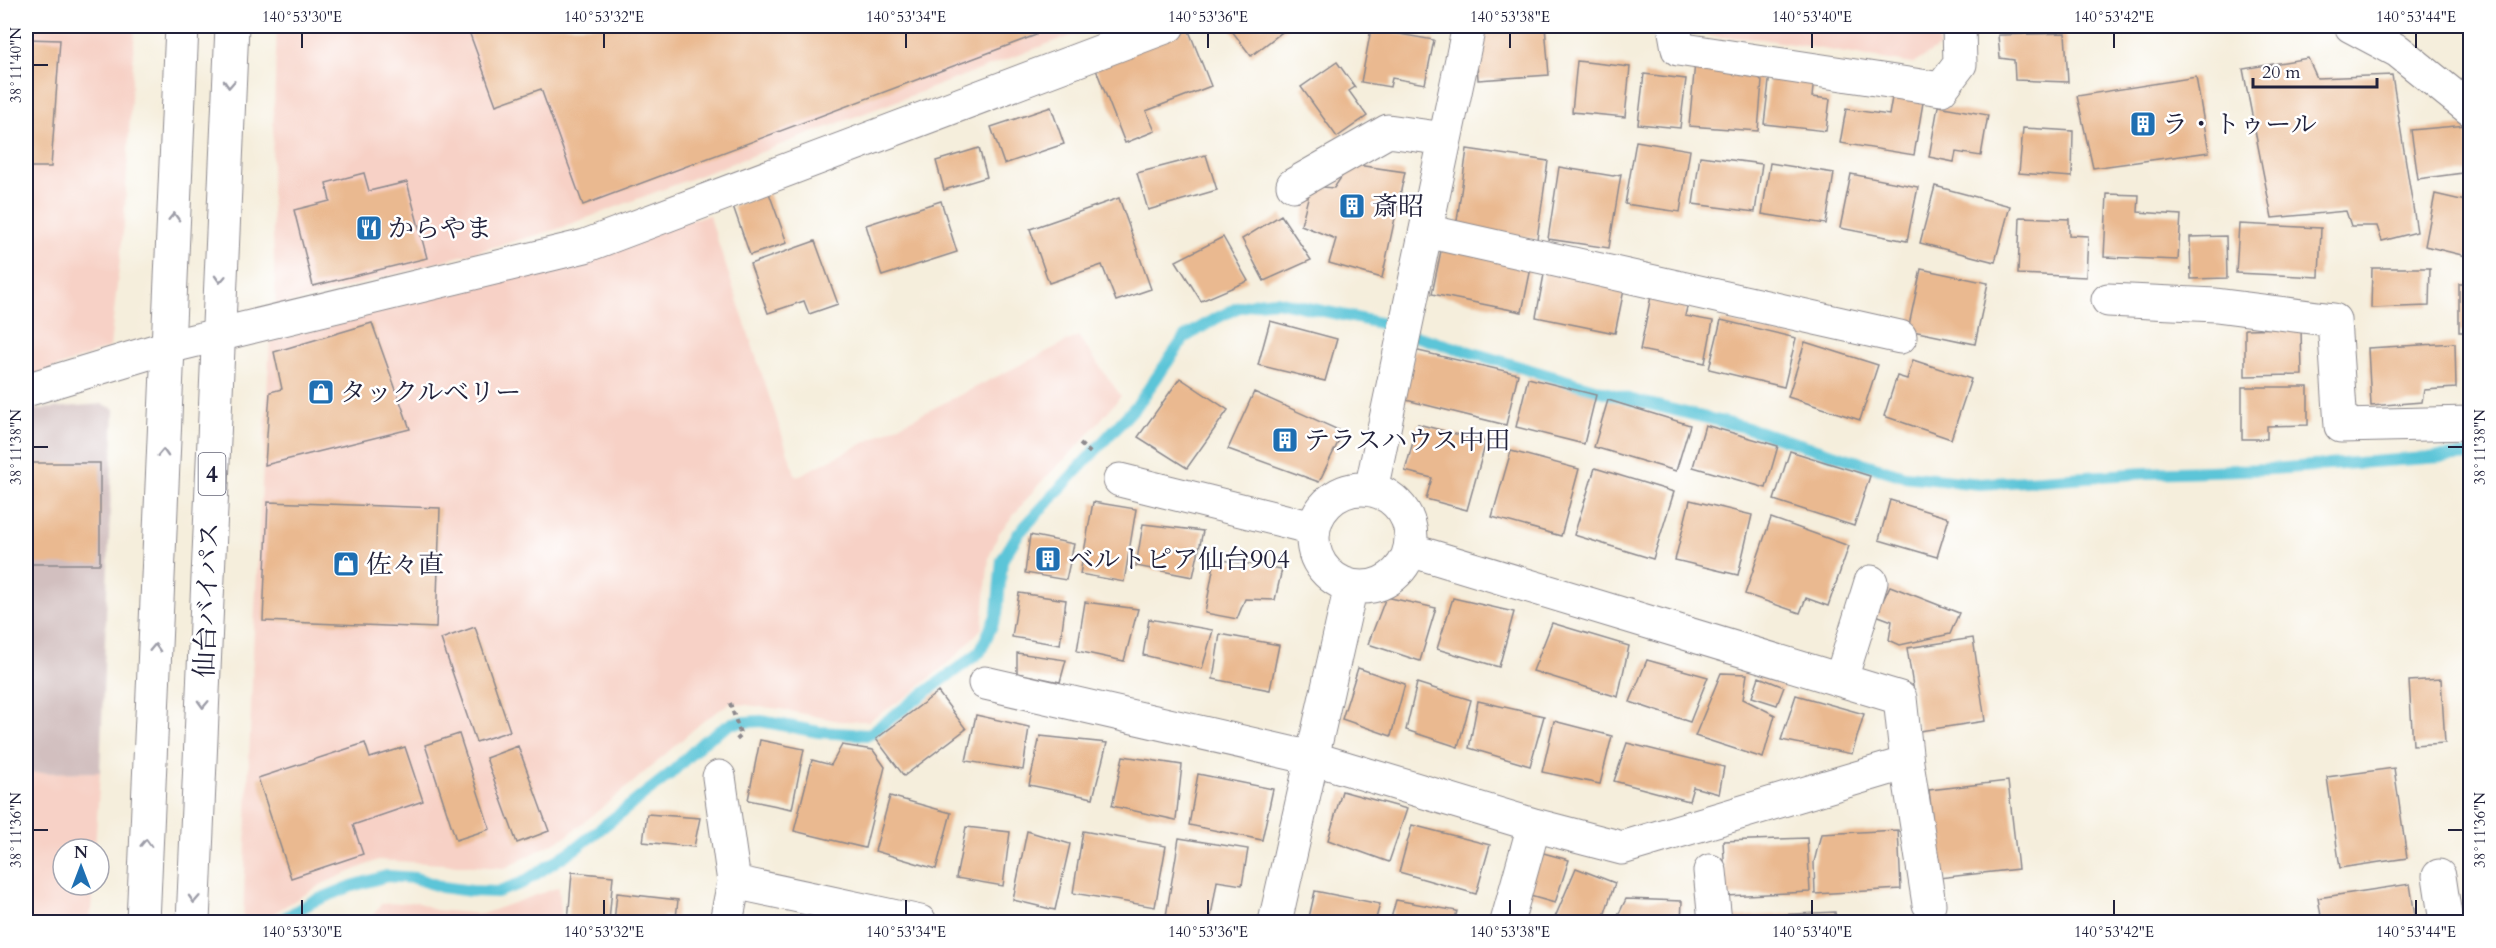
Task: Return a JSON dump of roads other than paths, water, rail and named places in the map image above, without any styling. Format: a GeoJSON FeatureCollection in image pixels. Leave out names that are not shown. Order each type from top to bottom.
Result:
{"type":"FeatureCollection","features":[{"type":"Feature","properties":{"kind":"main road","name":"仙台バイパス"},"geometry":{"type":"LineString","coordinates":[[143,922],[182,26]]}},
{"type":"Feature","properties":{"kind":"main road","name":"仙台バイパス"},"geometry":{"type":"LineString","coordinates":[[193,922],[232,26]]}},
{"type":"Feature","properties":{"kind":"main road"},"geometry":{"type":"LineString","coordinates":[[26,390],[168,347],[217,337],[585,246],[1168,26]]}},
{"type":"Feature","properties":{"kind":"main road"},"geometry":{"type":"LineString","coordinates":[[1371,490],[1469,26]]}},
{"type":"Feature","properties":{"kind":"main road"},"geometry":{"type":"LineString","coordinates":[[1674,26],[1678,49],[1941,88],[1960,64],[1959,26]]}},
{"type":"Feature","properties":{"kind":"main road"},"geometry":{"type":"LineString","coordinates":[[2351,26],[2398,51],[2470,109]]}},
{"type":"Feature","properties":{"kind":"main road"},"geometry":{"type":"LineString","coordinates":[[1293,185],[1388,130],[1445,139]]}},
{"type":"Feature","properties":{"kind":"main road"},"geometry":{"type":"LineString","coordinates":[[1426,231],[1900,337]]}},
{"type":"Feature","properties":{"kind":"main road"},"geometry":{"type":"LineString","coordinates":[[2108,300],[2216,305],[2334,320],[2341,426],[2470,423]]}},
{"type":"Feature","properties":{"kind":"main road"},"geometry":{"type":"LineString","coordinates":[[1120,480],[1313,528]]}},
{"type":"Feature","properties":{"kind":"main road"},"geometry":{"type":"LineString","coordinates":[[1356,489],[1371,490],[1386,495],[1399,505],[1409,526],[1410,550],[1404,564],[1388,580],[1366,588],[1351,586],[1337,581],[1325,571],[1315,551],[1313,528],[1319,514],[1341,493],[1356,489]]}},
{"type":"Feature","properties":{"kind":"main road"},"geometry":{"type":"LineString","coordinates":[[1410,550],[1900,698],[1907,763],[1929,904]]}},
{"type":"Feature","properties":{"kind":"main road"},"geometry":{"type":"LineString","coordinates":[[1841,679],[1871,582]]}},
{"type":"Feature","properties":{"kind":"main road"},"geometry":{"type":"LineString","coordinates":[[1275,922],[1351,586]]}},
{"type":"Feature","properties":{"kind":"main road"},"geometry":{"type":"LineString","coordinates":[[985,683],[1312,758],[1534,825],[1623,848],[1907,763]]}},
{"type":"Feature","properties":{"kind":"main road"},"geometry":{"type":"LineString","coordinates":[[719,777],[734,882],[726,922]]}},
{"type":"Feature","properties":{"kind":"main road"},"geometry":{"type":"LineString","coordinates":[[1507,922],[1534,825]]}},
{"type":"Feature","properties":{"kind":"main road"},"geometry":{"type":"LineString","coordinates":[[1710,871],[1715,922]]}},
{"type":"Feature","properties":{"kind":"main road"},"geometry":{"type":"LineString","coordinates":[[2439,876],[2446,922]]}},
{"type":"Feature","properties":{"kind":"main road"},"geometry":{"type":"LineString","coordinates":[[734,882],[920,922]]}},
{"type":"Feature","properties":{"kind":"waterway"},"geometry":{"type":"LineString","coordinates":[[278,922],[312,902],[352,886],[387,876],[415,878],[442,887],[471,891],[497,892],[522,883],[576,848],[670,774],[704,741],[732,723],[761,721],[819,732],[868,735],[980,652],[997,614],[1002,560],[1018,534],[1138,404],[1185,337],[1237,308],[1257,303],[1276,301],[1380,323],[1415,336],[1628,399],[1744,427],[1904,476],[1980,484],[2146,473],[2271,469],[2470,455]]}},
{"type":"Feature","properties":{"kind":"place","name":"ラ・トゥール"},"geometry":{"type":"Point","coordinates":[2143,124]}},
{"type":"Feature","properties":{"kind":"place","name":"斎昭"},"geometry":{"type":"Point","coordinates":[1352,206]}},
{"type":"Feature","properties":{"kind":"place","name":"からやま"},"geometry":{"type":"Point","coordinates":[369,228]}},
{"type":"Feature","properties":{"kind":"place","name":"タックルベリー"},"geometry":{"type":"Point","coordinates":[321,392]}},
{"type":"Feature","properties":{"kind":"place","name":"テラスハウス中田"},"geometry":{"type":"Point","coordinates":[1285,440]}},
{"type":"Feature","properties":{"kind":"place","name":"ベルトピア仙台904"},"geometry":{"type":"Point","coordinates":[1048,559]}},
{"type":"Feature","properties":{"kind":"place","name":"佐々直"},"geometry":{"type":"Point","coordinates":[346,564]}}]}
